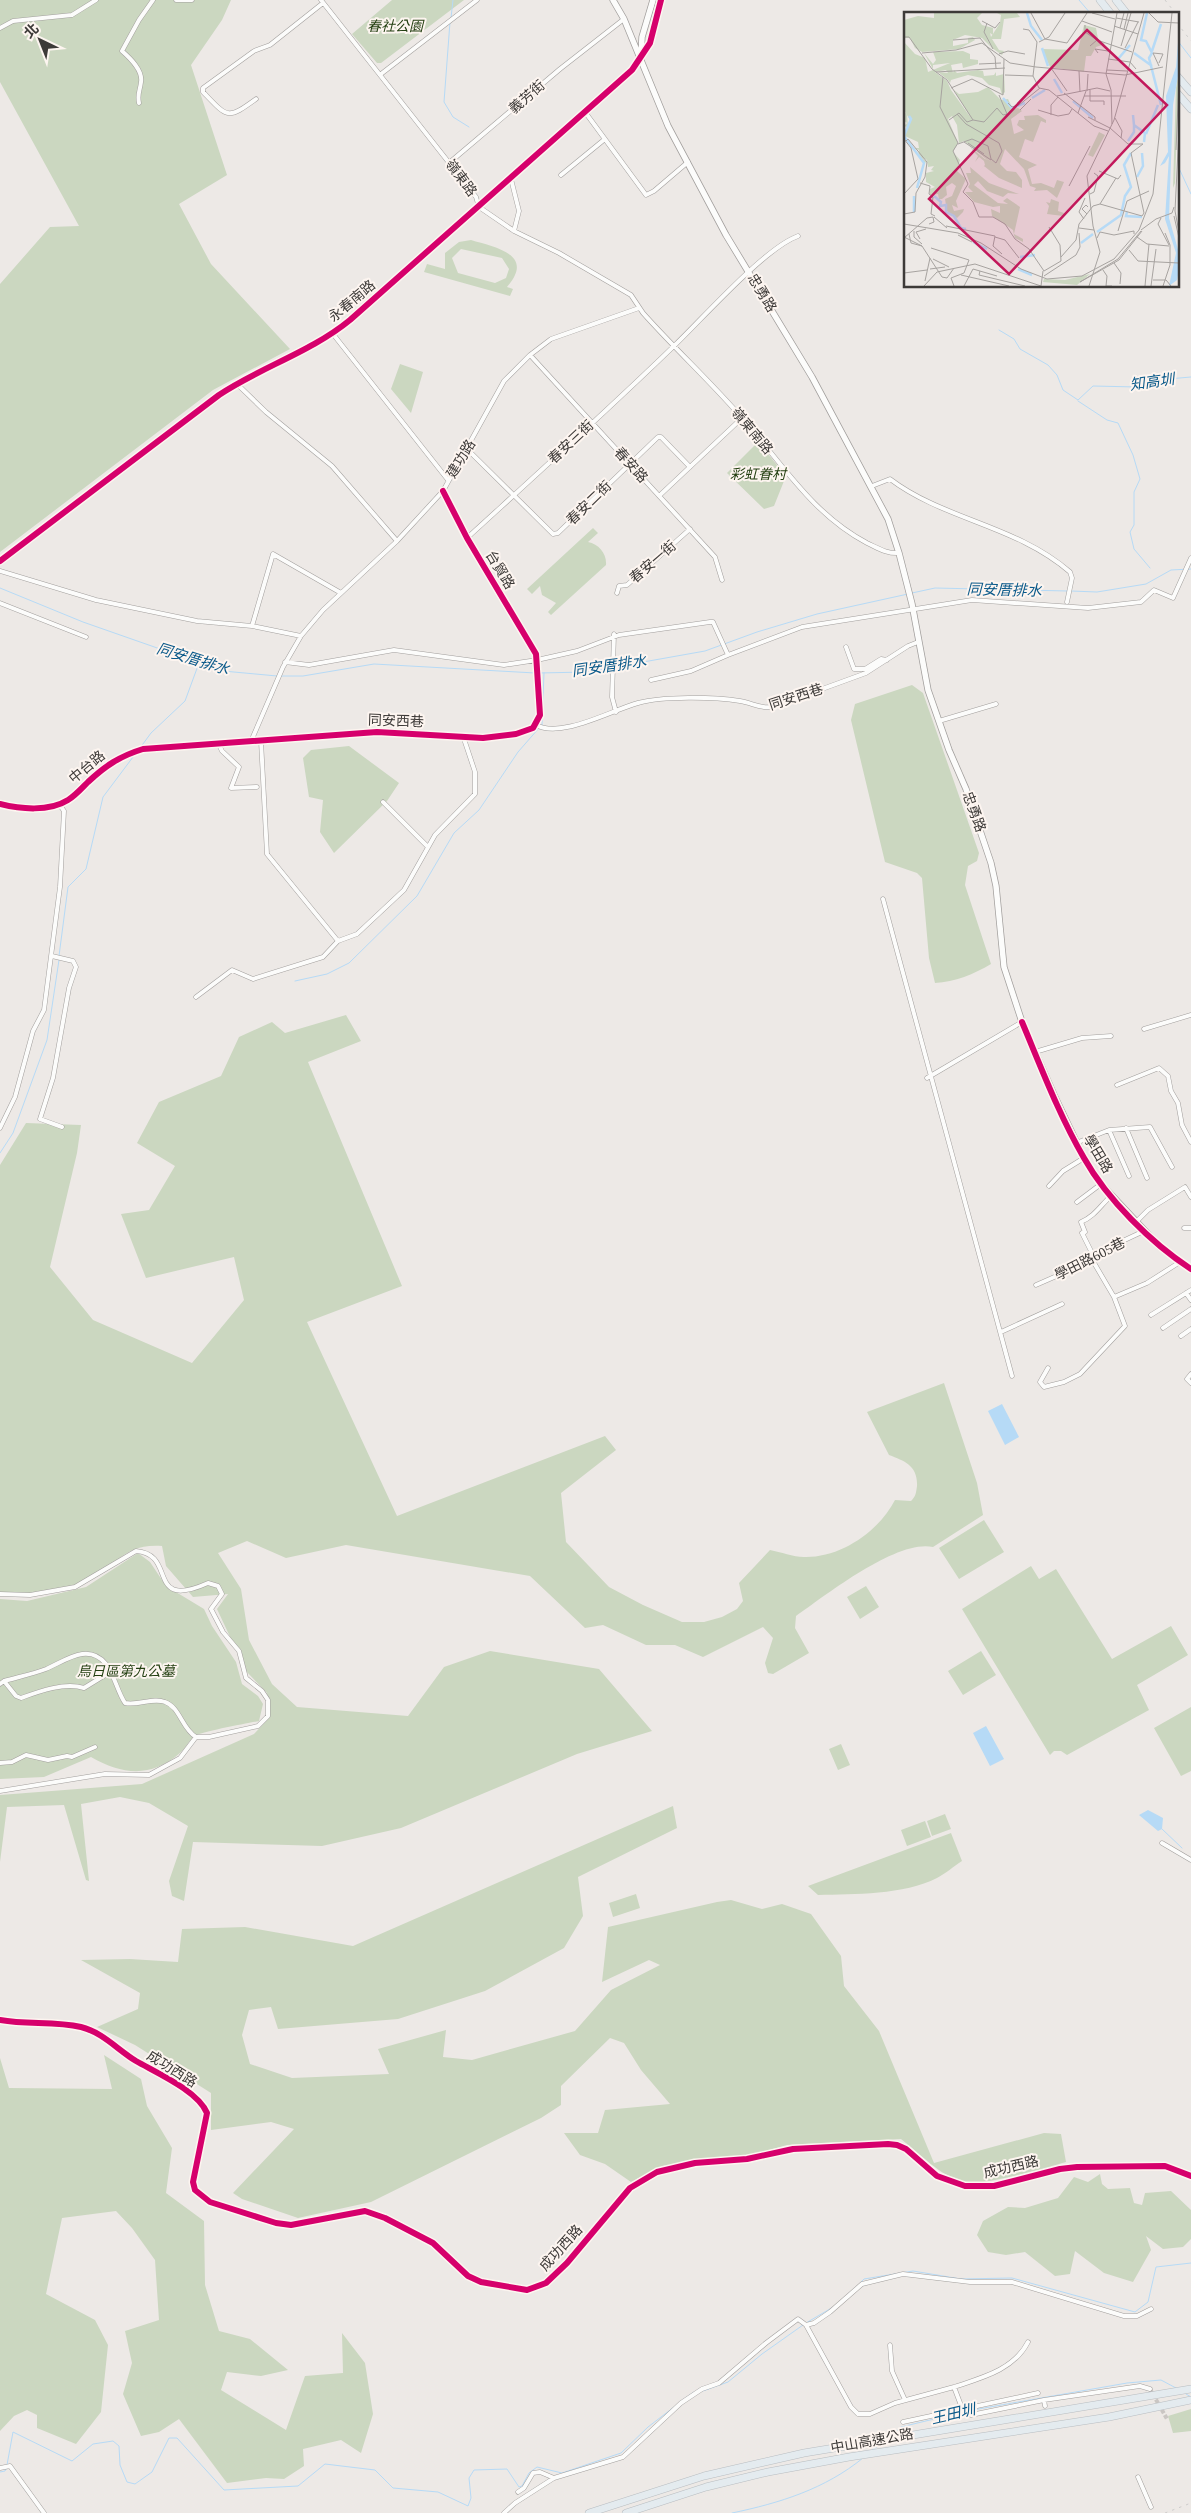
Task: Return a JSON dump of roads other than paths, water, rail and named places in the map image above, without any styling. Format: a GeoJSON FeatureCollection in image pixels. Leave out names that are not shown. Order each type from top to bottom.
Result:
{"type":"FeatureCollection","features":[{"type":"Feature","properties":{"kind":"highway"},"geometry":{"type":"LineString","coordinates":[[1100,0],[1109,12]]}},
{"type":"Feature","properties":{"kind":"highway"},"geometry":{"type":"LineString","coordinates":[[1116,0],[1125,12]]}},
{"type":"Feature","properties":{"kind":"highway"},"geometry":{"type":"LineString","coordinates":[[1178,77],[1191,92]]}},
{"type":"Feature","properties":{"kind":"highway"},"geometry":{"type":"LineString","coordinates":[[1178,94],[1191,109]]}},
{"type":"Feature","properties":{"kind":"highway","name":"中山高速公路"},"geometry":{"type":"LineString","coordinates":[[589,2513],[704,2476],[854,2444],[1067,2411],[1191,2389]]}},
{"type":"Feature","properties":{"kind":"highway","name":"中山高速公路"},"geometry":{"type":"LineString","coordinates":[[626,2513],[735,2480],[849,2456],[1109,2416],[1191,2400]]}},
{"type":"Feature","properties":{"kind":"street"},"geometry":{"type":"LineString","coordinates":[[0,28],[13,21],[72,15],[96,0]]}},
{"type":"Feature","properties":{"kind":"street"},"geometry":{"type":"LineString","coordinates":[[139,103],[137,94],[142,80],[141,75],[137,67],[122,50],[153,0]]}},
{"type":"Feature","properties":{"kind":"street"},"geometry":{"type":"LineString","coordinates":[[176,0],[192,0]]}},
{"type":"Feature","properties":{"kind":"street"},"geometry":{"type":"LineString","coordinates":[[381,74],[477,0]]}},
{"type":"Feature","properties":{"kind":"street","name":"忠勇路"},"geometry":{"type":"LineString","coordinates":[[614,0],[624,19],[668,126],[726,234],[794,345],[872,486],[888,519],[899,553],[912,606],[928,690],[966,789],[991,863],[996,886],[1002,957],[1022,1022]]}},
{"type":"Feature","properties":{"kind":"street"},"geometry":{"type":"LineString","coordinates":[[641,60],[642,37],[653,0]]}},
{"type":"Feature","properties":{"kind":"street","name":"永春南路"},"geometry":{"type":"LineString","coordinates":[[0,561],[236,383],[334,334],[632,70],[641,60],[650,43],[661,0]]}},
{"type":"Feature","properties":{"kind":"street"},"geometry":{"type":"LineString","coordinates":[[256,99],[235,114],[230,114],[218,108],[203,92],[203,88],[254,51],[270,44],[322,1]]}},
{"type":"Feature","properties":{"kind":"street","name":"嶺東路"},"geometry":{"type":"LineString","coordinates":[[322,1],[476,197],[479,207],[514,231],[559,253],[631,295],[639,308]]}},
{"type":"Feature","properties":{"kind":"street","name":"義芳街"},"geometry":{"type":"LineString","coordinates":[[449,163],[560,69],[624,19]]}},
{"type":"Feature","properties":{"kind":"street"},"geometry":{"type":"LineString","coordinates":[[585,112],[646,195],[654,191],[688,162]]}},
{"type":"Feature","properties":{"kind":"street"},"geometry":{"type":"LineString","coordinates":[[561,175],[605,139]]}},
{"type":"Feature","properties":{"kind":"street"},"geometry":{"type":"LineString","coordinates":[[511,179],[519,210],[514,231]]}},
{"type":"Feature","properties":{"kind":"street"},"geometry":{"type":"LineString","coordinates":[[674,346],[750,272],[788,240],[798,236]]}},
{"type":"Feature","properties":{"kind":"street","name":"嶺東南路"},"geometry":{"type":"LineString","coordinates":[[639,308],[742,418],[792,480],[827,516],[870,544],[889,553],[899,553]]}},
{"type":"Feature","properties":{"kind":"street","name":"建功路"},"geometry":{"type":"LineString","coordinates":[[252,739],[284,665],[301,636],[341,592],[397,541],[444,491],[448,480],[479,429],[504,381],[530,355],[558,336],[639,308]]}},
{"type":"Feature","properties":{"kind":"street"},"geometry":{"type":"LineString","coordinates":[[334,334],[448,480]]}},
{"type":"Feature","properties":{"kind":"street","name":"春安三街"},"geometry":{"type":"LineString","coordinates":[[467,538],[674,346]]}},
{"type":"Feature","properties":{"kind":"street","name":"春安路"},"geometry":{"type":"LineString","coordinates":[[530,355],[715,557],[722,580]]}},
{"type":"Feature","properties":{"kind":"street"},"geometry":{"type":"LineString","coordinates":[[236,383],[266,412],[332,466],[397,541]]}},
{"type":"Feature","properties":{"kind":"street"},"geometry":{"type":"LineString","coordinates":[[659,496],[742,418]]}},
{"type":"Feature","properties":{"kind":"street","name":"春安二街"},"geometry":{"type":"LineString","coordinates":[[466,448],[549,532],[558,533],[661,436],[690,467]]}},
{"type":"Feature","properties":{"kind":"street"},"geometry":{"type":"LineString","coordinates":[[872,486],[890,479],[908,492],[1025,541],[1070,572],[1072,578],[1067,602]]}},
{"type":"Feature","properties":{"kind":"street","name":"台貿路"},"geometry":{"type":"LineString","coordinates":[[444,491],[467,538],[536,654],[537,660]]}},
{"type":"Feature","properties":{"kind":"street","name":"春安一街"},"geometry":{"type":"LineString","coordinates":[[617,593],[619,586],[627,585],[632,581],[690,529]]}},
{"type":"Feature","properties":{"kind":"street"},"geometry":{"type":"LineString","coordinates":[[252,626],[273,554],[341,592]]}},
{"type":"Feature","properties":{"kind":"street"},"geometry":{"type":"LineString","coordinates":[[652,680],[691,671],[727,653],[802,628],[912,606],[972,600],[1078,608],[1135,603],[1147,598],[1154,590],[1173,598],[1190,560]]}},
{"type":"Feature","properties":{"kind":"street"},"geometry":{"type":"LineString","coordinates":[[0,571],[104,602],[197,621],[252,626],[301,636]]}},
{"type":"Feature","properties":{"kind":"street"},"geometry":{"type":"LineString","coordinates":[[0,603],[86,637]]}},
{"type":"Feature","properties":{"kind":"street"},"geometry":{"type":"LineString","coordinates":[[284,665],[309,665],[389,650],[416,651],[498,664],[537,660],[577,651],[613,636],[710,622],[713,622],[716,633],[727,653]]}},
{"type":"Feature","properties":{"kind":"street"},"geometry":{"type":"LineString","coordinates":[[613,636],[612,697],[616,712]]}},
{"type":"Feature","properties":{"kind":"street","name":"同安西巷"},"geometry":{"type":"LineString","coordinates":[[252,739],[261,741],[377,732],[464,739],[516,734],[528,731],[536,725],[549,730],[592,720],[638,703],[674,700],[725,700],[752,703],[761,708],[768,708],[866,673],[918,642]]}},
{"type":"Feature","properties":{"kind":"street"},"geometry":{"type":"LineString","coordinates":[[846,647],[854,669],[865,669],[881,659],[886,660]]}},
{"type":"Feature","properties":{"kind":"street"},"geometry":{"type":"LineString","coordinates":[[536,725],[540,715],[539,687],[535,668],[537,660]]}},
{"type":"Feature","properties":{"kind":"street"},"geometry":{"type":"LineString","coordinates":[[939,721],[996,704]]}},
{"type":"Feature","properties":{"kind":"street","name":"中台路"},"geometry":{"type":"LineString","coordinates":[[0,804],[14,808],[48,807],[59,804],[69,800],[103,768],[126,754],[160,747],[220,745],[252,739]]}},
{"type":"Feature","properties":{"kind":"street"},"geometry":{"type":"LineString","coordinates":[[196,997],[232,970],[253,979],[323,957],[338,941],[357,934],[404,890],[427,846],[475,794],[475,772],[464,739]]}},
{"type":"Feature","properties":{"kind":"street"},"geometry":{"type":"LineString","coordinates":[[261,741],[267,854],[338,941]]}},
{"type":"Feature","properties":{"kind":"street"},"geometry":{"type":"LineString","coordinates":[[220,745],[222,751],[239,767],[232,788],[257,787]]}},
{"type":"Feature","properties":{"kind":"street"},"geometry":{"type":"LineString","coordinates":[[383,802],[427,846]]}},
{"type":"Feature","properties":{"kind":"street"},"geometry":{"type":"LineString","coordinates":[[0,1128],[15,1097],[33,1031],[44,1010],[52,956],[64,831],[64,811],[59,804]]}},
{"type":"Feature","properties":{"kind":"street"},"geometry":{"type":"LineString","coordinates":[[883,899],[929,1076],[1012,1376]]}},
{"type":"Feature","properties":{"kind":"street"},"geometry":{"type":"LineString","coordinates":[[52,956],[73,961],[76,967],[68,988],[53,1078],[40,1119],[62,1127]]}},
{"type":"Feature","properties":{"kind":"street"},"geometry":{"type":"LineString","coordinates":[[1144,1029],[1191,1015]]}},
{"type":"Feature","properties":{"kind":"street"},"geometry":{"type":"LineString","coordinates":[[929,1076],[1022,1022]]}},
{"type":"Feature","properties":{"kind":"street","name":"學田路"},"geometry":{"type":"LineString","coordinates":[[1022,1022],[1076,1143],[1101,1184],[1144,1232],[1164,1251],[1191,1269]]}},
{"type":"Feature","properties":{"kind":"street"},"geometry":{"type":"LineString","coordinates":[[1035,1052],[1082,1038],[1111,1036]]}},
{"type":"Feature","properties":{"kind":"street"},"geometry":{"type":"LineString","coordinates":[[1118,1085],[1159,1068],[1168,1076],[1171,1091],[1178,1104],[1182,1124],[1191,1142]]}},
{"type":"Feature","properties":{"kind":"street"},"geometry":{"type":"LineString","coordinates":[[1076,1143],[1109,1130],[1150,1127],[1172,1167]]}},
{"type":"Feature","properties":{"kind":"street"},"geometry":{"type":"LineString","coordinates":[[1126,1128],[1148,1178]]}},
{"type":"Feature","properties":{"kind":"street"},"geometry":{"type":"LineString","coordinates":[[1109,1130],[1129,1176]]}},
{"type":"Feature","properties":{"kind":"street"},"geometry":{"type":"LineString","coordinates":[[1049,1186],[1063,1171],[1084,1158]]}},
{"type":"Feature","properties":{"kind":"street"},"geometry":{"type":"LineString","coordinates":[[1078,1202],[1101,1184]]}},
{"type":"Feature","properties":{"kind":"street"},"geometry":{"type":"LineString","coordinates":[[1136,1222],[1148,1210],[1185,1187],[1191,1197]]}},
{"type":"Feature","properties":{"kind":"street"},"geometry":{"type":"LineString","coordinates":[[1048,1368],[1040,1382],[1044,1387],[1077,1376],[1125,1325],[1114,1296],[1082,1233],[1085,1232],[1081,1222],[1094,1216],[1102,1204],[1111,1196]]}},
{"type":"Feature","properties":{"kind":"street"},"geometry":{"type":"LineString","coordinates":[[1184,1228],[1191,1228]]}},
{"type":"Feature","properties":{"kind":"street","name":"學田路605巷"},"geometry":{"type":"LineString","coordinates":[[1036,1285],[1084,1264],[1082,1260],[1144,1232]]}},
{"type":"Feature","properties":{"kind":"street"},"geometry":{"type":"LineString","coordinates":[[1114,1296],[1147,1283],[1180,1262]]}},
{"type":"Feature","properties":{"kind":"street"},"geometry":{"type":"LineString","coordinates":[[1151,1315],[1191,1290]]}},
{"type":"Feature","properties":{"kind":"street"},"geometry":{"type":"LineString","coordinates":[[1186,1293],[1191,1300]]}},
{"type":"Feature","properties":{"kind":"street"},"geometry":{"type":"LineString","coordinates":[[1001,1332],[1062,1304]]}},
{"type":"Feature","properties":{"kind":"street"},"geometry":{"type":"LineString","coordinates":[[1163,1328],[1191,1309]]}},
{"type":"Feature","properties":{"kind":"street"},"geometry":{"type":"LineString","coordinates":[[1181,1336],[1191,1329]]}},
{"type":"Feature","properties":{"kind":"street"},"geometry":{"type":"LineString","coordinates":[[1191,1374],[1187,1379],[1191,1383]]}},
{"type":"Feature","properties":{"kind":"street"},"geometry":{"type":"LineString","coordinates":[[0,1594],[30,1595],[75,1587],[136,1550],[143,1551],[155,1558],[168,1587],[175,1591],[195,1589],[208,1583],[218,1586],[222,1594],[211,1609],[212,1613],[223,1632],[239,1651],[246,1678],[262,1690],[268,1700],[268,1716],[258,1726],[210,1737],[196,1737],[186,1729],[172,1705],[167,1702],[161,1700],[125,1703],[110,1672],[101,1659],[80,1654],[45,1669],[4,1680],[0,1684]]}},
{"type":"Feature","properties":{"kind":"street"},"geometry":{"type":"LineString","coordinates":[[4,1680],[16,1696],[21,1698],[66,1686],[75,1685],[84,1688],[110,1672]]}},
{"type":"Feature","properties":{"kind":"street"},"geometry":{"type":"LineString","coordinates":[[0,1791],[105,1774],[148,1775],[180,1758],[196,1737]]}},
{"type":"Feature","properties":{"kind":"street"},"geometry":{"type":"LineString","coordinates":[[0,1763],[12,1762],[26,1755],[48,1760],[67,1756],[72,1757],[95,1747]]}},
{"type":"Feature","properties":{"kind":"street"},"geometry":{"type":"LineString","coordinates":[[1162,1844],[1191,1860]]}},
{"type":"Feature","properties":{"kind":"street","name":"成功西路"},"geometry":{"type":"LineString","coordinates":[[0,2020],[68,2025],[94,2031],[135,2060],[168,2078],[196,2099],[207,2113],[193,2182],[196,2190],[210,2202],[276,2223],[291,2224],[365,2211],[385,2218],[433,2243],[468,2276],[492,2286],[527,2290],[546,2284],[567,2263],[630,2188],[657,2172],[695,2163],[747,2158],[793,2149],[888,2144],[906,2149],[937,2176],[965,2186],[994,2186],[1060,2169],[1077,2167],[1165,2166],[1191,2176]]}},
{"type":"Feature","properties":{"kind":"street"},"geometry":{"type":"LineString","coordinates":[[504,2513],[514,2503],[554,2478],[623,2456],[681,2403],[702,2389],[719,2384],[766,2343],[798,2319],[805,2323],[814,2323],[830,2312],[862,2284],[903,2274],[970,2282],[1012,2282],[1124,2316],[1137,2316],[1151,2309]]}},
{"type":"Feature","properties":{"kind":"street"},"geometry":{"type":"LineString","coordinates":[[805,2323],[854,2411],[862,2415],[870,2414],[905,2400],[954,2387],[1003,2368],[1023,2351],[1028,2342]]}},
{"type":"Feature","properties":{"kind":"street"},"geometry":{"type":"LineString","coordinates":[[890,2345],[892,2371],[905,2400]]}},
{"type":"Feature","properties":{"kind":"street"},"geometry":{"type":"LineString","coordinates":[[954,2387],[962,2408],[971,2415],[1044,2400],[1140,2386],[1150,2389]]}},
{"type":"Feature","properties":{"kind":"street"},"geometry":{"type":"LineString","coordinates":[[903,2422],[1038,2393]]}},
{"type":"Feature","properties":{"kind":"street"},"geometry":{"type":"LineString","coordinates":[[1044,2400],[1045,2406]]}},
{"type":"Feature","properties":{"kind":"street"},"geometry":{"type":"LineString","coordinates":[[0,2468],[10,2466],[44,2513]]}},
{"type":"Feature","properties":{"kind":"street"},"geometry":{"type":"LineString","coordinates":[[518,2492],[524,2488],[533,2473],[540,2472],[554,2478]]}},
{"type":"Feature","properties":{"kind":"street"},"geometry":{"type":"LineString","coordinates":[[1138,2477],[1151,2507]]}},
{"type":"Feature","properties":{"kind":"water"},"geometry":{"type":"Polygon","coordinates":[[[1002,1404],[1019,1437],[1005,1445],[988,1411],[1002,1404]]]}},
{"type":"Feature","properties":{"kind":"water"},"geometry":{"type":"Polygon","coordinates":[[[986,1726],[1004,1759],[990,1766],[973,1733],[986,1726]]]}},
{"type":"Feature","properties":{"kind":"water"},"geometry":{"type":"Polygon","coordinates":[[[1148,1810],[1163,1818],[1162,1829],[1158,1831],[1139,1815],[1148,1810]]]}},
{"type":"Feature","properties":{"kind":"waterway"},"geometry":{"type":"LineString","coordinates":[[451,18],[453,0]]}},
{"type":"Feature","properties":{"kind":"waterway"},"geometry":{"type":"LineString","coordinates":[[1079,0],[1089,12]]}},
{"type":"Feature","properties":{"kind":"waterway"},"geometry":{"type":"LineString","coordinates":[[450,22],[444,102],[453,117],[469,127]]}},
{"type":"Feature","properties":{"kind":"waterway"},"geometry":{"type":"LineString","coordinates":[[1178,41],[1191,58]]}},
{"type":"Feature","properties":{"kind":"waterway"},"geometry":{"type":"LineString","coordinates":[[1178,166],[1191,194]]}},
{"type":"Feature","properties":{"kind":"waterway","name":"知高圳"},"geometry":{"type":"LineString","coordinates":[[999,330],[1014,339],[1020,349],[1048,365],[1057,375],[1063,390],[1078,400],[1093,386],[1137,387],[1157,380],[1191,377]]}},
{"type":"Feature","properties":{"kind":"waterway"},"geometry":{"type":"LineString","coordinates":[[1078,401],[1107,420],[1118,423],[1133,455],[1140,479],[1134,492],[1134,525],[1130,532],[1134,549],[1150,568]]}},
{"type":"Feature","properties":{"kind":"waterway","name":"同安厝排水"},"geometry":{"type":"LineString","coordinates":[[1071,591],[1097,592],[1146,584],[1171,570],[1191,569]]}},
{"type":"Feature","properties":{"kind":"waterway","name":"同安厝排水"},"geometry":{"type":"LineString","coordinates":[[0,588],[83,622],[223,671],[277,676]]}},
{"type":"Feature","properties":{"kind":"waterway","name":"同安厝排水"},"geometry":{"type":"LineString","coordinates":[[912,593],[935,588],[1067,591]]}},
{"type":"Feature","properties":{"kind":"waterway","name":"同安厝排水"},"geometry":{"type":"LineString","coordinates":[[539,673],[587,672],[705,651],[757,632],[817,614],[908,594]]}},
{"type":"Feature","properties":{"kind":"waterway"},"geometry":{"type":"LineString","coordinates":[[140,748],[151,733],[185,701],[199,663]]}},
{"type":"Feature","properties":{"kind":"waterway","name":"同安厝排水"},"geometry":{"type":"LineString","coordinates":[[281,676],[303,676],[374,664],[535,673]]}},
{"type":"Feature","properties":{"kind":"waterway"},"geometry":{"type":"LineString","coordinates":[[542,725],[544,673]]}},
{"type":"Feature","properties":{"kind":"waterway"},"geometry":{"type":"LineString","coordinates":[[295,981],[327,974],[349,963],[417,896],[454,833],[479,810],[518,752],[539,728]]}},
{"type":"Feature","properties":{"kind":"waterway"},"geometry":{"type":"LineString","coordinates":[[59,956],[68,887],[86,869],[103,797],[136,753]]}},
{"type":"Feature","properties":{"kind":"waterway"},"geometry":{"type":"LineString","coordinates":[[0,1153],[13,1133],[47,1040],[59,960]]}},
{"type":"Feature","properties":{"kind":"waterway"},"geometry":{"type":"LineString","coordinates":[[1162,1829],[1182,1848]]}},
{"type":"Feature","properties":{"kind":"waterway"},"geometry":{"type":"LineString","coordinates":[[853,2290],[864,2279],[913,2271],[961,2279],[1012,2278],[1135,2312],[1148,2302],[1156,2267],[1191,2263]]}},
{"type":"Feature","properties":{"kind":"waterway"},"geometry":{"type":"LineString","coordinates":[[806,2323],[835,2306]]}},
{"type":"Feature","properties":{"kind":"waterway"},"geometry":{"type":"LineString","coordinates":[[703,2391],[728,2382],[762,2354],[803,2325]]}},
{"type":"Feature","properties":{"kind":"waterway","name":"王田圳"},"geometry":{"type":"LineString","coordinates":[[967,2411],[1127,2383],[1161,2380],[1176,2388]]}},
{"type":"Feature","properties":{"kind":"waterway"},"geometry":{"type":"LineString","coordinates":[[681,2401],[694,2392]]}},
{"type":"Feature","properties":{"kind":"waterway","name":"王田圳"},"geometry":{"type":"LineString","coordinates":[[1186,2394],[1191,2397]]}},
{"type":"Feature","properties":{"kind":"waterway"},"geometry":{"type":"LineString","coordinates":[[7,2465],[13,2432],[72,2461],[93,2444],[113,2441],[119,2446],[120,2465],[127,2482],[135,2484],[152,2472],[169,2438],[177,2438],[224,2490],[298,2486],[325,2464],[375,2470],[393,2488],[438,2492],[468,2506],[471,2498],[469,2478],[474,2470],[507,2469],[519,2487],[522,2486],[529,2473],[537,2467],[562,2473],[621,2453],[648,2427],[678,2404]]}},
{"type":"Feature","properties":{"kind":"waterway","name":"王田圳"},"geometry":{"type":"LineString","coordinates":[[892,2435],[901,2427],[963,2412]]}},
{"type":"Feature","properties":{"kind":"waterway","name":"王田圳"},"geometry":{"type":"LineString","coordinates":[[872,2450],[881,2444]]}},
{"type":"Feature","properties":{"kind":"waterway","name":"王田圳"},"geometry":{"type":"LineString","coordinates":[[732,2513],[767,2505],[818,2486],[863,2458]]}},
{"type":"Feature","properties":{"kind":"waterway"},"geometry":{"type":"LineString","coordinates":[[0,2472],[6,2469]]}},
{"type":"Feature","properties":{"kind":"tunnel"},"geometry":{"type":"LineString","coordinates":[[1150,2389],[1167,2419]]}},
{"type":"Feature","properties":{"kind":"railway"},"geometry":{"type":"LineString","coordinates":[[1165,0],[1174,12]]}},
{"type":"Feature","properties":{"kind":"railway"},"geometry":{"type":"LineString","coordinates":[[1178,24],[1191,41]]}},
{"type":"Feature","properties":{"kind":"railway"},"geometry":{"type":"LineString","coordinates":[[1165,2513],[1191,2503]]}},
{"type":"Feature","properties":{"kind":"park label","name":"春社公園"},"geometry":{"type":"Point","coordinates":[395,26]}},
{"type":"Feature","properties":{"kind":"park label","name":"彩虹眷村"},"geometry":{"type":"Point","coordinates":[758,474]}},
{"type":"Feature","properties":{"kind":"park label","name":"烏日區第九公墓"},"geometry":{"type":"Point","coordinates":[126,1671]}}]}
